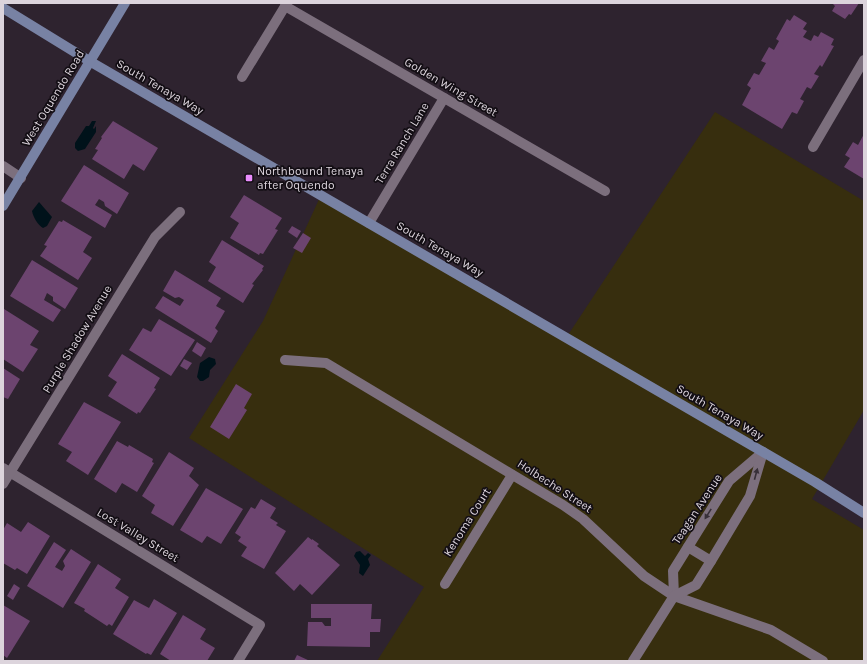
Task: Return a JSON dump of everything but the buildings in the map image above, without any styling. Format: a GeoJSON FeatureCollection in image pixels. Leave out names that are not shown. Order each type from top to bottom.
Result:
{"type":"FeatureCollection","features":[{"type":"Feature","properties":{"kind":"street","name":"West Oquendo Road"},"geometry":{"type":"LineString","coordinates":[[3,206],[125,3]]}},
{"type":"Feature","properties":{"kind":"street"},"geometry":{"type":"LineString","coordinates":[[242,77],[286,5]]}},
{"type":"Feature","properties":{"kind":"street","name":"Golden Wing Street"},"geometry":{"type":"LineString","coordinates":[[286,5],[605,191]]}},
{"type":"Feature","properties":{"kind":"street","name":"South Tenaya Way"},"geometry":{"type":"LineString","coordinates":[[3,8],[90,62],[369,223],[864,513]]}},
{"type":"Feature","properties":{"kind":"street"},"geometry":{"type":"LineString","coordinates":[[813,147],[864,60]]}},
{"type":"Feature","properties":{"kind":"street","name":"Terra Ranch Lane"},"geometry":{"type":"LineString","coordinates":[[369,223],[444,98]]}},
{"type":"Feature","properties":{"kind":"street"},"geometry":{"type":"LineString","coordinates":[[3,166],[21,178]]}},
{"type":"Feature","properties":{"kind":"street","name":"Purple Shadow Avenue"},"geometry":{"type":"LineString","coordinates":[[3,484],[7,471],[155,237],[180,212]]}},
{"type":"Feature","properties":{"kind":"street","name":"Holbeche Street"},"geometry":{"type":"LineString","coordinates":[[285,360],[326,363],[583,519],[644,576],[674,596],[771,630],[823,661]]}},
{"type":"Feature","properties":{"kind":"street"},"geometry":{"type":"LineString","coordinates":[[633,661],[674,596],[696,585],[711,561],[750,496],[762,452]]}},
{"type":"Feature","properties":{"kind":"street","name":"Teagan Avenue"},"geometry":{"type":"LineString","coordinates":[[674,596],[673,571],[728,481],[762,452]]}},
{"type":"Feature","properties":{"kind":"street","name":"Lost Valley Street"},"geometry":{"type":"LineString","coordinates":[[7,471],[260,625],[238,661]]}},
{"type":"Feature","properties":{"kind":"street","name":"Kenoma Court"},"geometry":{"type":"LineString","coordinates":[[444,584],[512,475]]}},
{"type":"Feature","properties":{"kind":"street"},"geometry":{"type":"LineString","coordinates":[[688,547],[711,561]]}},
{"type":"Feature","properties":{"kind":"sand"},"geometry":{"type":"Polygon","coordinates":[[[715,112],[864,201],[864,410],[812,499],[864,530],[864,661],[377,661],[424,587],[189,438],[263,321],[321,195],[566,338],[715,112]]]}},
{"type":"Feature","properties":{"kind":"shaded area"},"geometry":{"type":"Polygon","coordinates":[[[92,121],[96,121],[93,128],[94,129],[96,126],[96,132],[85,149],[78,151],[75,148],[75,143],[86,126],[89,126],[92,121]]]}},
{"type":"Feature","properties":{"kind":"shaded area"},"geometry":{"type":"Polygon","coordinates":[[[39,202],[52,217],[47,226],[43,228],[36,221],[32,211],[39,202]]]}},
{"type":"Feature","properties":{"kind":"shaded area"},"geometry":{"type":"Polygon","coordinates":[[[209,357],[215,359],[216,364],[210,370],[209,377],[203,381],[200,381],[197,377],[200,363],[209,357]]]}},
{"type":"Feature","properties":{"kind":"shaded area"},"geometry":{"type":"Polygon","coordinates":[[[360,551],[365,556],[368,553],[371,555],[368,559],[370,565],[363,576],[359,573],[360,565],[354,556],[356,552],[360,551]]]}},
{"type":"Feature","properties":{"kind":"place","name":"Northbound Tenaya after Oquendo"},"geometry":{"type":"Point","coordinates":[249,178]}}]}
